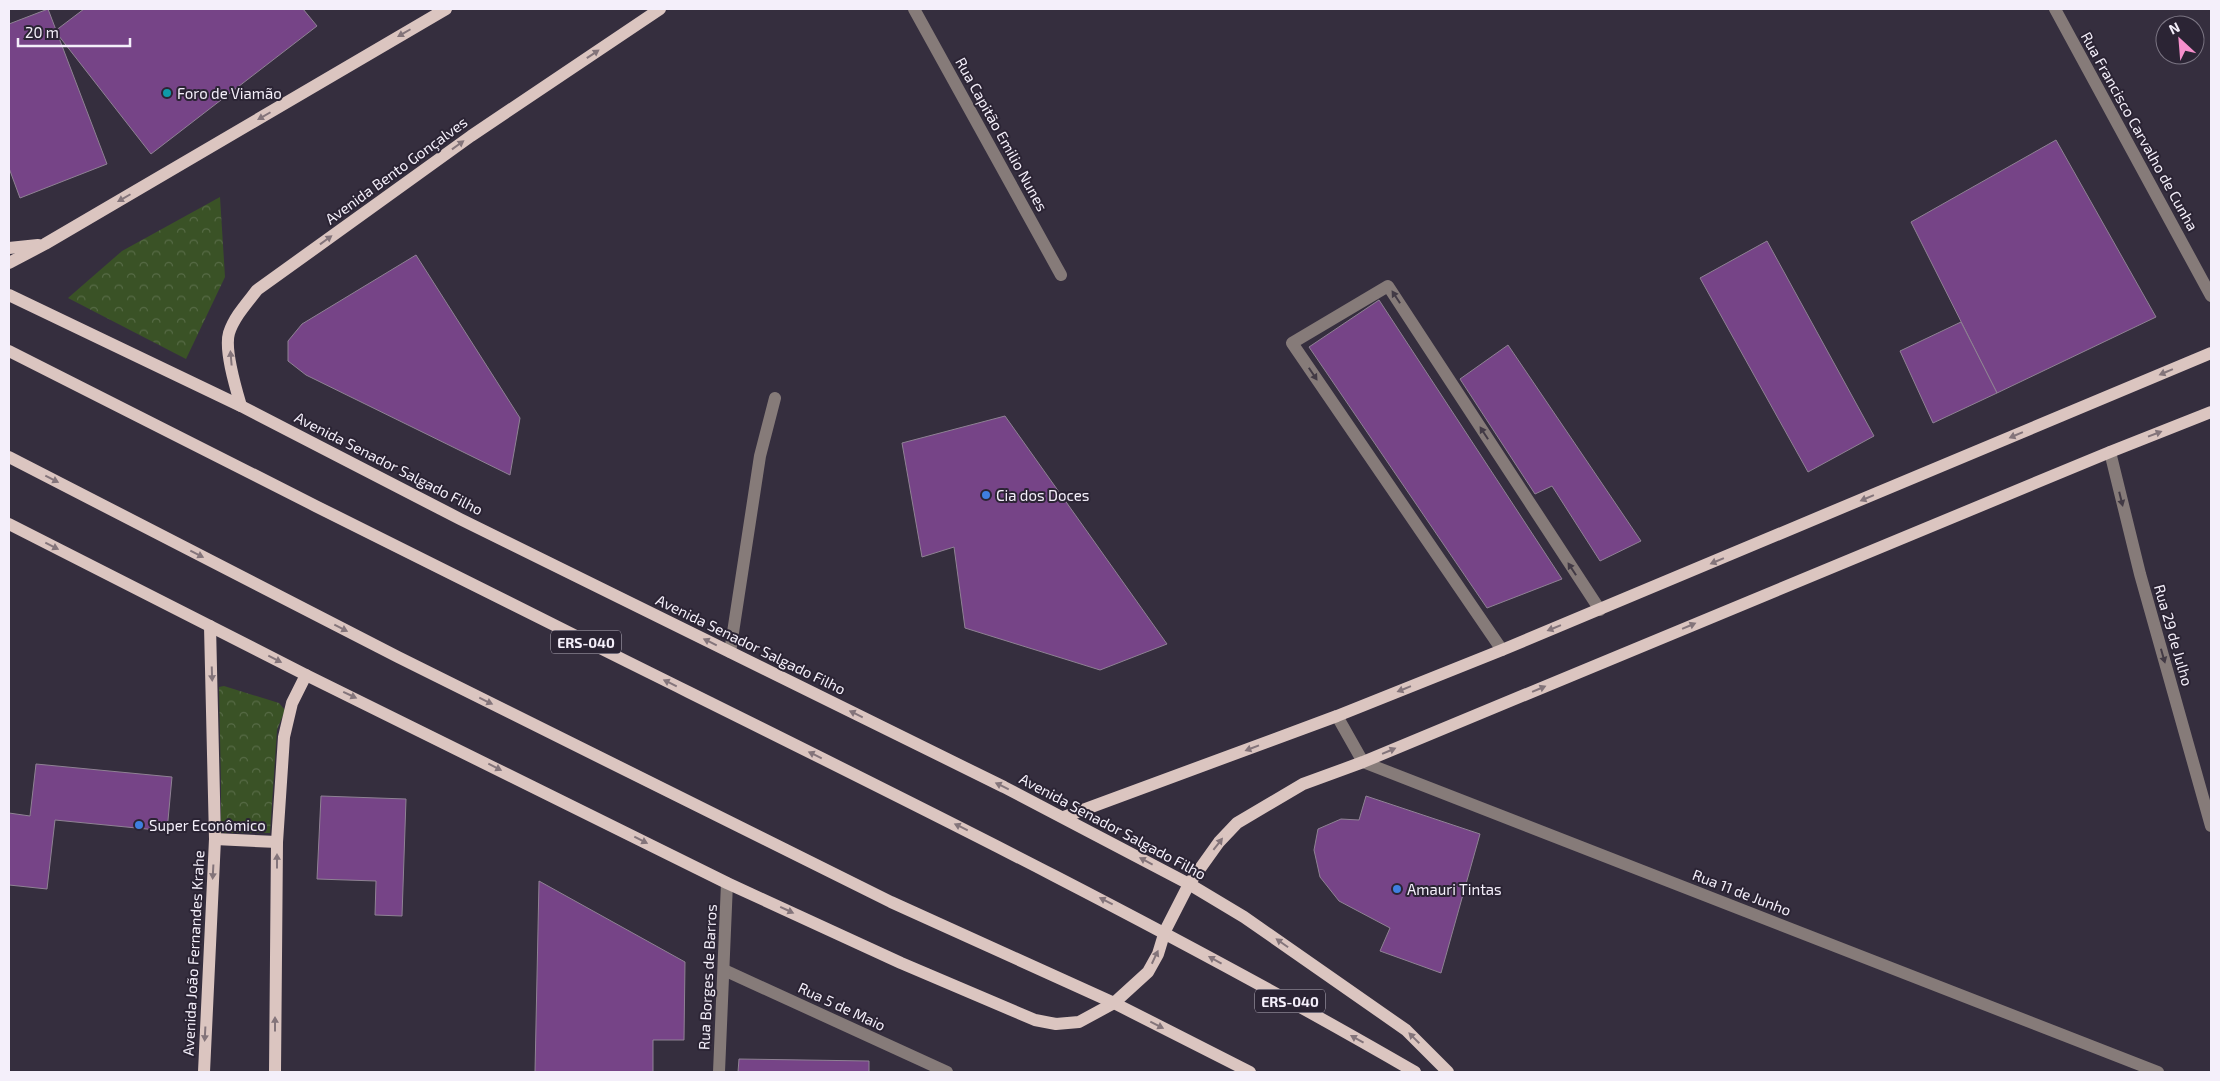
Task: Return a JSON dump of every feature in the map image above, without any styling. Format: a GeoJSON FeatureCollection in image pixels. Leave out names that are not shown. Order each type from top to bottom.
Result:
{"type":"FeatureCollection","features":[{"type":"Feature","properties":{"kind":"main road"},"geometry":{"type":"LineString","coordinates":[[9,263],[45,244],[446,9]]}},
{"type":"Feature","properties":{"kind":"main road","name":"Avenida Bento Gonçalves"},"geometry":{"type":"LineString","coordinates":[[241,406],[232,376],[229,334],[239,314],[257,290],[471,136],[660,9]]}},
{"type":"Feature","properties":{"kind":"main road"},"geometry":{"type":"LineString","coordinates":[[9,248],[45,244]]}},
{"type":"Feature","properties":{"kind":"main road","name":"Avenida Senador Salgado Filho"},"geometry":{"type":"LineString","coordinates":[[9,295],[241,406],[460,519],[1064,817],[1189,884],[1244,917],[1406,1030],[1448,1072]]}},
{"type":"Feature","properties":{"kind":"main road","name":"ERS-040"},"geometry":{"type":"LineString","coordinates":[[9,352],[440,570],[975,834],[1164,932],[1415,1072]]}},
{"type":"Feature","properties":{"kind":"main road"},"geometry":{"type":"LineString","coordinates":[[1064,817],[1337,716],[1502,650],[2211,353]]}},
{"type":"Feature","properties":{"kind":"main road"},"geometry":{"type":"LineString","coordinates":[[9,524],[306,675],[727,883],[901,963],[1035,1020],[1056,1024],[1079,1022],[1114,1003],[1148,972],[1158,954],[1164,932],[1189,884],[1219,842],[1237,823],[1303,784],[1363,762],[2110,452],[2211,412]]}},
{"type":"Feature","properties":{"kind":"main road"},"geometry":{"type":"LineString","coordinates":[[9,457],[398,657],[891,902],[1114,1003],[1250,1072]]}},
{"type":"Feature","properties":{"kind":"main road","name":"Avenida João Fernandes Krahe"},"geometry":{"type":"LineString","coordinates":[[204,1072],[215,840],[210,626]]}},
{"type":"Feature","properties":{"kind":"main road"},"geometry":{"type":"LineString","coordinates":[[275,1072],[277,842],[284,737],[292,703],[306,675]]}},
{"type":"Feature","properties":{"kind":"main road"},"geometry":{"type":"LineString","coordinates":[[215,840],[277,842]]}},
{"type":"Feature","properties":{"kind":"street","name":"Rua Capitão Emilio Nunes"},"geometry":{"type":"LineString","coordinates":[[914,9],[1061,275]]}},
{"type":"Feature","properties":{"kind":"street","name":"Rua Francisco Carvalho de Cunha"},"geometry":{"type":"LineString","coordinates":[[2055,9],[2211,296]]}},
{"type":"Feature","properties":{"kind":"street"},"geometry":{"type":"LineString","coordinates":[[1502,650],[1292,343],[1388,286],[1600,610]]}},
{"type":"Feature","properties":{"kind":"street"},"geometry":{"type":"LineString","coordinates":[[730,652],[760,456],[775,398]]}},
{"type":"Feature","properties":{"kind":"street","name":"Rua 29 de Julho"},"geometry":{"type":"LineString","coordinates":[[2110,452],[2140,574],[2211,826]]}},
{"type":"Feature","properties":{"kind":"street"},"geometry":{"type":"LineString","coordinates":[[1337,716],[1363,762]]}},
{"type":"Feature","properties":{"kind":"street","name":"Rua 11 de Junho"},"geometry":{"type":"LineString","coordinates":[[1363,762],[2158,1072]]}},
{"type":"Feature","properties":{"kind":"street","name":"Rua Borges de Barros"},"geometry":{"type":"LineString","coordinates":[[719,1072],[727,883]]}},
{"type":"Feature","properties":{"kind":"street","name":"Rua 5 de Maio"},"geometry":{"type":"LineString","coordinates":[[724,970],[947,1072]]}},
{"type":"Feature","properties":{"kind":"green space"},"geometry":{"type":"Polygon","coordinates":[[[220,197],[225,277],[186,359],[68,298],[122,251],[220,197]]]}},
{"type":"Feature","properties":{"kind":"green space"},"geometry":{"type":"Polygon","coordinates":[[[224,686],[279,703],[285,710],[277,730],[270,833],[218,833],[221,820],[219,687],[224,686]]]}},
{"type":"Feature","properties":{"kind":"building"},"geometry":{"type":"Polygon","coordinates":[[[48,9],[107,164],[20,198],[9,168],[9,24],[48,9]]]}},
{"type":"Feature","properties":{"kind":"building","name":"Foro de Viamão"},"geometry":{"type":"Polygon","coordinates":[[[84,9],[303,9],[317,26],[151,154],[55,31],[84,9]]]}},
{"type":"Feature","properties":{"kind":"building"},"geometry":{"type":"Polygon","coordinates":[[[2056,140],[2156,317],[1997,393],[1911,222],[2056,140]]]}},
{"type":"Feature","properties":{"kind":"building"},"geometry":{"type":"Polygon","coordinates":[[[1767,241],[1874,436],[1808,472],[1700,278],[1767,241]]]}},
{"type":"Feature","properties":{"kind":"building"},"geometry":{"type":"Polygon","coordinates":[[[416,255],[520,418],[510,475],[306,375],[288,361],[288,341],[302,324],[416,255]]]}},
{"type":"Feature","properties":{"kind":"building"},"geometry":{"type":"Polygon","coordinates":[[[1379,300],[1562,579],[1487,608],[1309,347],[1379,300]]]}},
{"type":"Feature","properties":{"kind":"building"},"geometry":{"type":"Polygon","coordinates":[[[1961,322],[1997,393],[1933,423],[1900,351],[1961,322]]]}},
{"type":"Feature","properties":{"kind":"building"},"geometry":{"type":"Polygon","coordinates":[[[1508,345],[1641,541],[1600,561],[1552,486],[1535,494],[1460,379],[1508,345]]]}},
{"type":"Feature","properties":{"kind":"building","name":"Cia dos Doces"},"geometry":{"type":"Polygon","coordinates":[[[1005,416],[1167,644],[1100,670],[965,628],[954,547],[922,557],[902,443],[1005,416]]]}},
{"type":"Feature","properties":{"kind":"building","name":"Super Econômico"},"geometry":{"type":"Polygon","coordinates":[[[36,764],[172,777],[167,831],[55,820],[47,889],[9,885],[9,813],[30,816],[36,764]]]}},
{"type":"Feature","properties":{"kind":"building"},"geometry":{"type":"Polygon","coordinates":[[[321,796],[406,799],[402,916],[375,915],[376,881],[317,879],[321,796]]]}},
{"type":"Feature","properties":{"kind":"building","name":"Amauri Tintas"},"geometry":{"type":"Polygon","coordinates":[[[1366,796],[1480,834],[1441,973],[1380,951],[1390,928],[1339,901],[1320,877],[1314,850],[1318,829],[1341,819],[1359,820],[1366,796]]]}},
{"type":"Feature","properties":{"kind":"building"},"geometry":{"type":"Polygon","coordinates":[[[539,881],[685,962],[684,1040],[653,1040],[653,1072],[535,1072],[539,881]]]}},
{"type":"Feature","properties":{"kind":"building"},"geometry":{"type":"Polygon","coordinates":[[[739,1059],[869,1061],[869,1072],[738,1072],[739,1059]]]}},
{"type":"Feature","properties":{"kind":"place","name":"Foro de Viamão"},"geometry":{"type":"Point","coordinates":[167,93]}},
{"type":"Feature","properties":{"kind":"place","name":"Cia dos Doces"},"geometry":{"type":"Point","coordinates":[986,495]}},
{"type":"Feature","properties":{"kind":"place","name":"Super Econômico"},"geometry":{"type":"Point","coordinates":[139,825]}},
{"type":"Feature","properties":{"kind":"place","name":"Amauri Tintas"},"geometry":{"type":"Point","coordinates":[1397,889]}}]}
